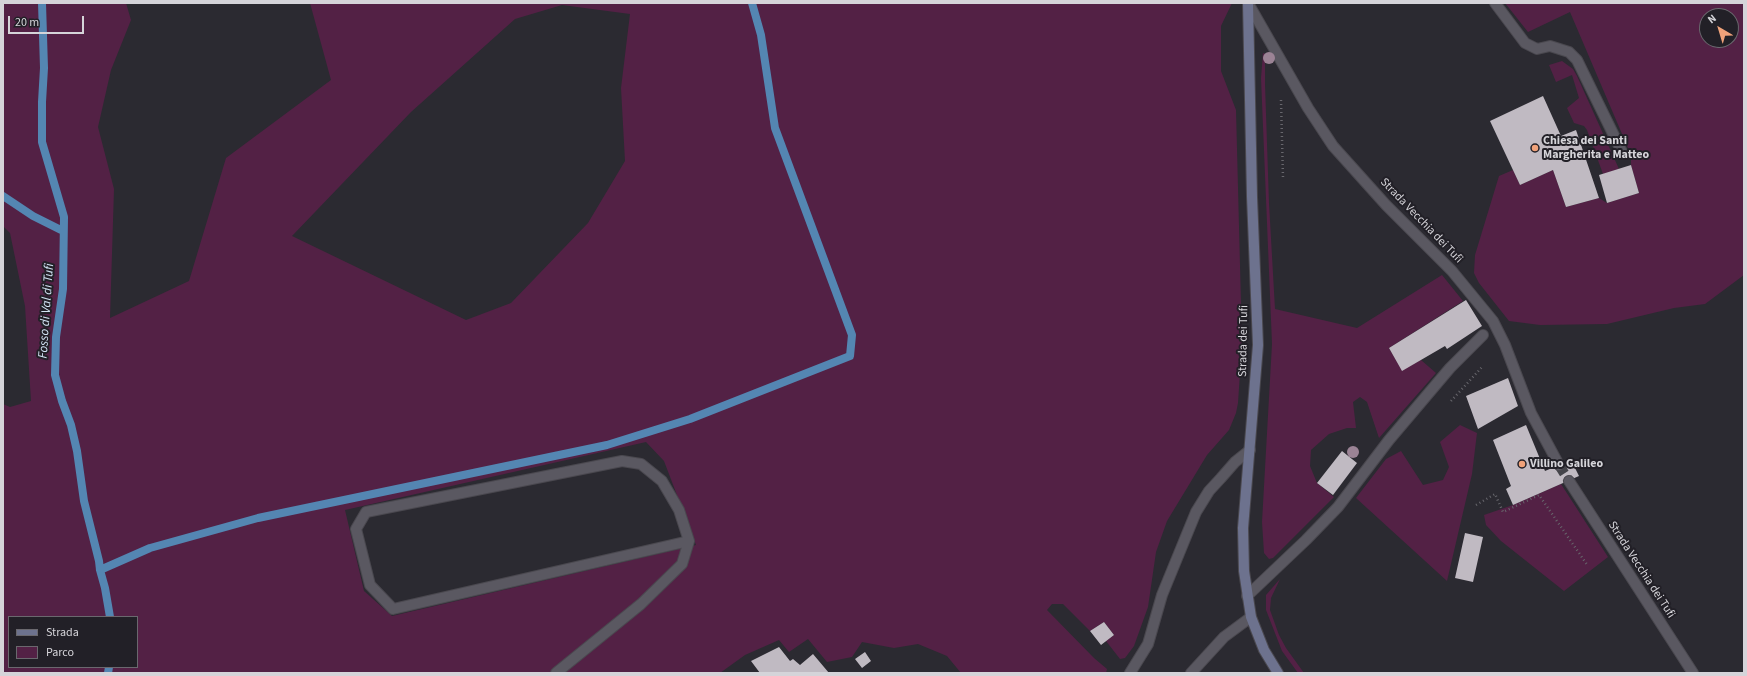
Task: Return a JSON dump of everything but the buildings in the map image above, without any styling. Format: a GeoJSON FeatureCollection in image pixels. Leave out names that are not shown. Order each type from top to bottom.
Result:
{"type":"FeatureCollection","features":[{"type":"Feature","properties":{"kind":"street","name":"Strada dei Tufi"},"geometry":{"type":"LineString","coordinates":[[1248,3],[1252,197],[1258,337],[1257,370],[1243,528],[1244,571],[1251,617],[1264,650],[1278,673]]}},
{"type":"Feature","properties":{"kind":"street","name":"Strada Vecchia dei Tufi"},"geometry":{"type":"LineString","coordinates":[[1248,3],[1308,108],[1333,146],[1386,205],[1452,271],[1493,322],[1505,345],[1531,413],[1559,465]]}},
{"type":"Feature","properties":{"kind":"street"},"geometry":{"type":"LineString","coordinates":[[1495,3],[1525,44],[1538,49],[1550,46],[1569,52],[1577,60],[1622,152]]}},
{"type":"Feature","properties":{"kind":"street"},"geometry":{"type":"LineString","coordinates":[[1247,596],[1301,545],[1338,507],[1389,440],[1450,368],[1483,335]]}},
{"type":"Feature","properties":{"kind":"street"},"geometry":{"type":"LineString","coordinates":[[1130,673],[1148,644],[1162,595],[1196,512],[1209,491],[1235,462],[1250,450]]}},
{"type":"Feature","properties":{"kind":"street"},"geometry":{"type":"LineString","coordinates":[[556,673],[641,604],[682,564],[688,541],[679,510],[662,481],[641,464],[622,461],[366,512],[356,529],[370,585],[393,609],[688,541]]}},
{"type":"Feature","properties":{"kind":"street","name":"Strada Vecchia dei Tufi"},"geometry":{"type":"LineString","coordinates":[[1568,481],[1693,673]]}},
{"type":"Feature","properties":{"kind":"street"},"geometry":{"type":"LineString","coordinates":[[1191,673],[1224,637],[1251,617]]}},
{"type":"Feature","properties":{"kind":"path"},"geometry":{"type":"LineString","coordinates":[[1281,98],[1282,178]]}},
{"type":"Feature","properties":{"kind":"path"},"geometry":{"type":"LineString","coordinates":[[1451,401],[1483,366]]}},
{"type":"Feature","properties":{"kind":"path"},"geometry":{"type":"LineString","coordinates":[[1476,505],[1495,494],[1503,512],[1539,495],[1588,566]]}},
{"type":"Feature","properties":{"kind":"green space"},"geometry":{"type":"Polygon","coordinates":[[[3,3],[126,3],[131,20],[111,70],[98,127],[114,189],[110,318],[189,281],[226,158],[331,80],[310,3],[1232,3],[1221,26],[1221,71],[1236,110],[1242,343],[1238,403],[1236,413],[1229,430],[1207,455],[1167,521],[1156,552],[1148,607],[1134,646],[1125,658],[1120,659],[1106,641],[1114,635],[1104,622],[1090,631],[1063,604],[1052,604],[1047,610],[1094,658],[1107,669],[1106,673],[961,673],[947,656],[918,644],[894,648],[862,642],[852,657],[827,662],[808,639],[789,652],[779,640],[745,655],[720,673],[3,673],[3,404],[10,407],[31,401],[25,306],[10,233],[3,226],[3,3]],[[562,5],[515,19],[411,112],[292,236],[466,320],[511,303],[588,223],[625,161],[621,88],[630,14],[562,5]],[[646,442],[345,510],[364,591],[392,616],[696,545],[664,461],[646,442]]]}},
{"type":"Feature","properties":{"kind":"green space"},"geometry":{"type":"Polygon","coordinates":[[[1505,3],[1744,3],[1744,275],[1705,304],[1674,308],[1607,324],[1540,325],[1509,321],[1479,283],[1474,273],[1475,255],[1499,176],[1513,170],[1520,185],[1553,170],[1566,207],[1599,198],[1607,203],[1639,193],[1631,165],[1631,155],[1570,12],[1528,32],[1505,3]]]}},
{"type":"Feature","properties":{"kind":"green space"},"geometry":{"type":"Polygon","coordinates":[[[1263,53],[1267,55],[1265,59],[1265,84],[1269,203],[1275,309],[1357,328],[1442,275],[1463,301],[1389,348],[1402,370],[1421,360],[1436,373],[1379,438],[1367,402],[1360,397],[1353,402],[1356,428],[1347,428],[1329,434],[1311,450],[1310,466],[1317,483],[1334,497],[1273,558],[1269,559],[1264,553],[1262,522],[1272,344],[1261,78],[1263,53]]]}},
{"type":"Feature","properties":{"kind":"green space"},"geometry":{"type":"Polygon","coordinates":[[[1562,61],[1573,69],[1577,76],[1619,169],[1603,174],[1587,130],[1584,126],[1574,123],[1567,108],[1579,98],[1572,75],[1556,82],[1549,65],[1562,61]]]}},
{"type":"Feature","properties":{"kind":"green space"},"geometry":{"type":"Polygon","coordinates":[[[1460,425],[1477,433],[1472,474],[1447,581],[1356,498],[1386,459],[1401,451],[1423,485],[1443,480],[1449,467],[1440,442],[1460,425]]]}},
{"type":"Feature","properties":{"kind":"green space"},"geometry":{"type":"Polygon","coordinates":[[[1561,484],[1608,557],[1564,591],[1501,541],[1486,525],[1484,515],[1513,505],[1561,484]]]}},
{"type":"Feature","properties":{"kind":"green space"},"geometry":{"type":"Polygon","coordinates":[[[1280,579],[1271,598],[1270,610],[1279,635],[1286,648],[1304,673],[1298,673],[1282,651],[1266,610],[1266,595],[1280,579]]]}},
{"type":"Feature","properties":{"kind":"waterway","name":"Fosso di Val di Tufi"},"geometry":{"type":"LineString","coordinates":[[42,3],[44,68],[42,142],[64,217],[63,289],[56,337],[55,375],[62,401],[71,425],[77,451],[84,501],[99,561],[110,616]]}},
{"type":"Feature","properties":{"kind":"waterway"},"geometry":{"type":"LineString","coordinates":[[100,570],[150,548],[258,518],[607,445],[690,419],[850,356],[852,335],[775,128],[761,35],[752,3]]}},
{"type":"Feature","properties":{"kind":"waterway"},"geometry":{"type":"LineString","coordinates":[[3,196],[33,216],[63,231]]}},
{"type":"Feature","properties":{"kind":"waterway","name":"Fosso di Val di Tufi"},"geometry":{"type":"LineString","coordinates":[[108,673],[109,668]]}},
{"type":"Feature","properties":{"kind":"tunnel"},"geometry":{"type":"LineString","coordinates":[[1559,465],[1569,481]]}},
{"type":"Feature","properties":{"kind":"place","name":"Chiesa dei Santi Margherita e Matteo"},"geometry":{"type":"Point","coordinates":[1535,148]}},
{"type":"Feature","properties":{"kind":"place","name":"Villino Galileo"},"geometry":{"type":"Point","coordinates":[1522,464]}}]}
